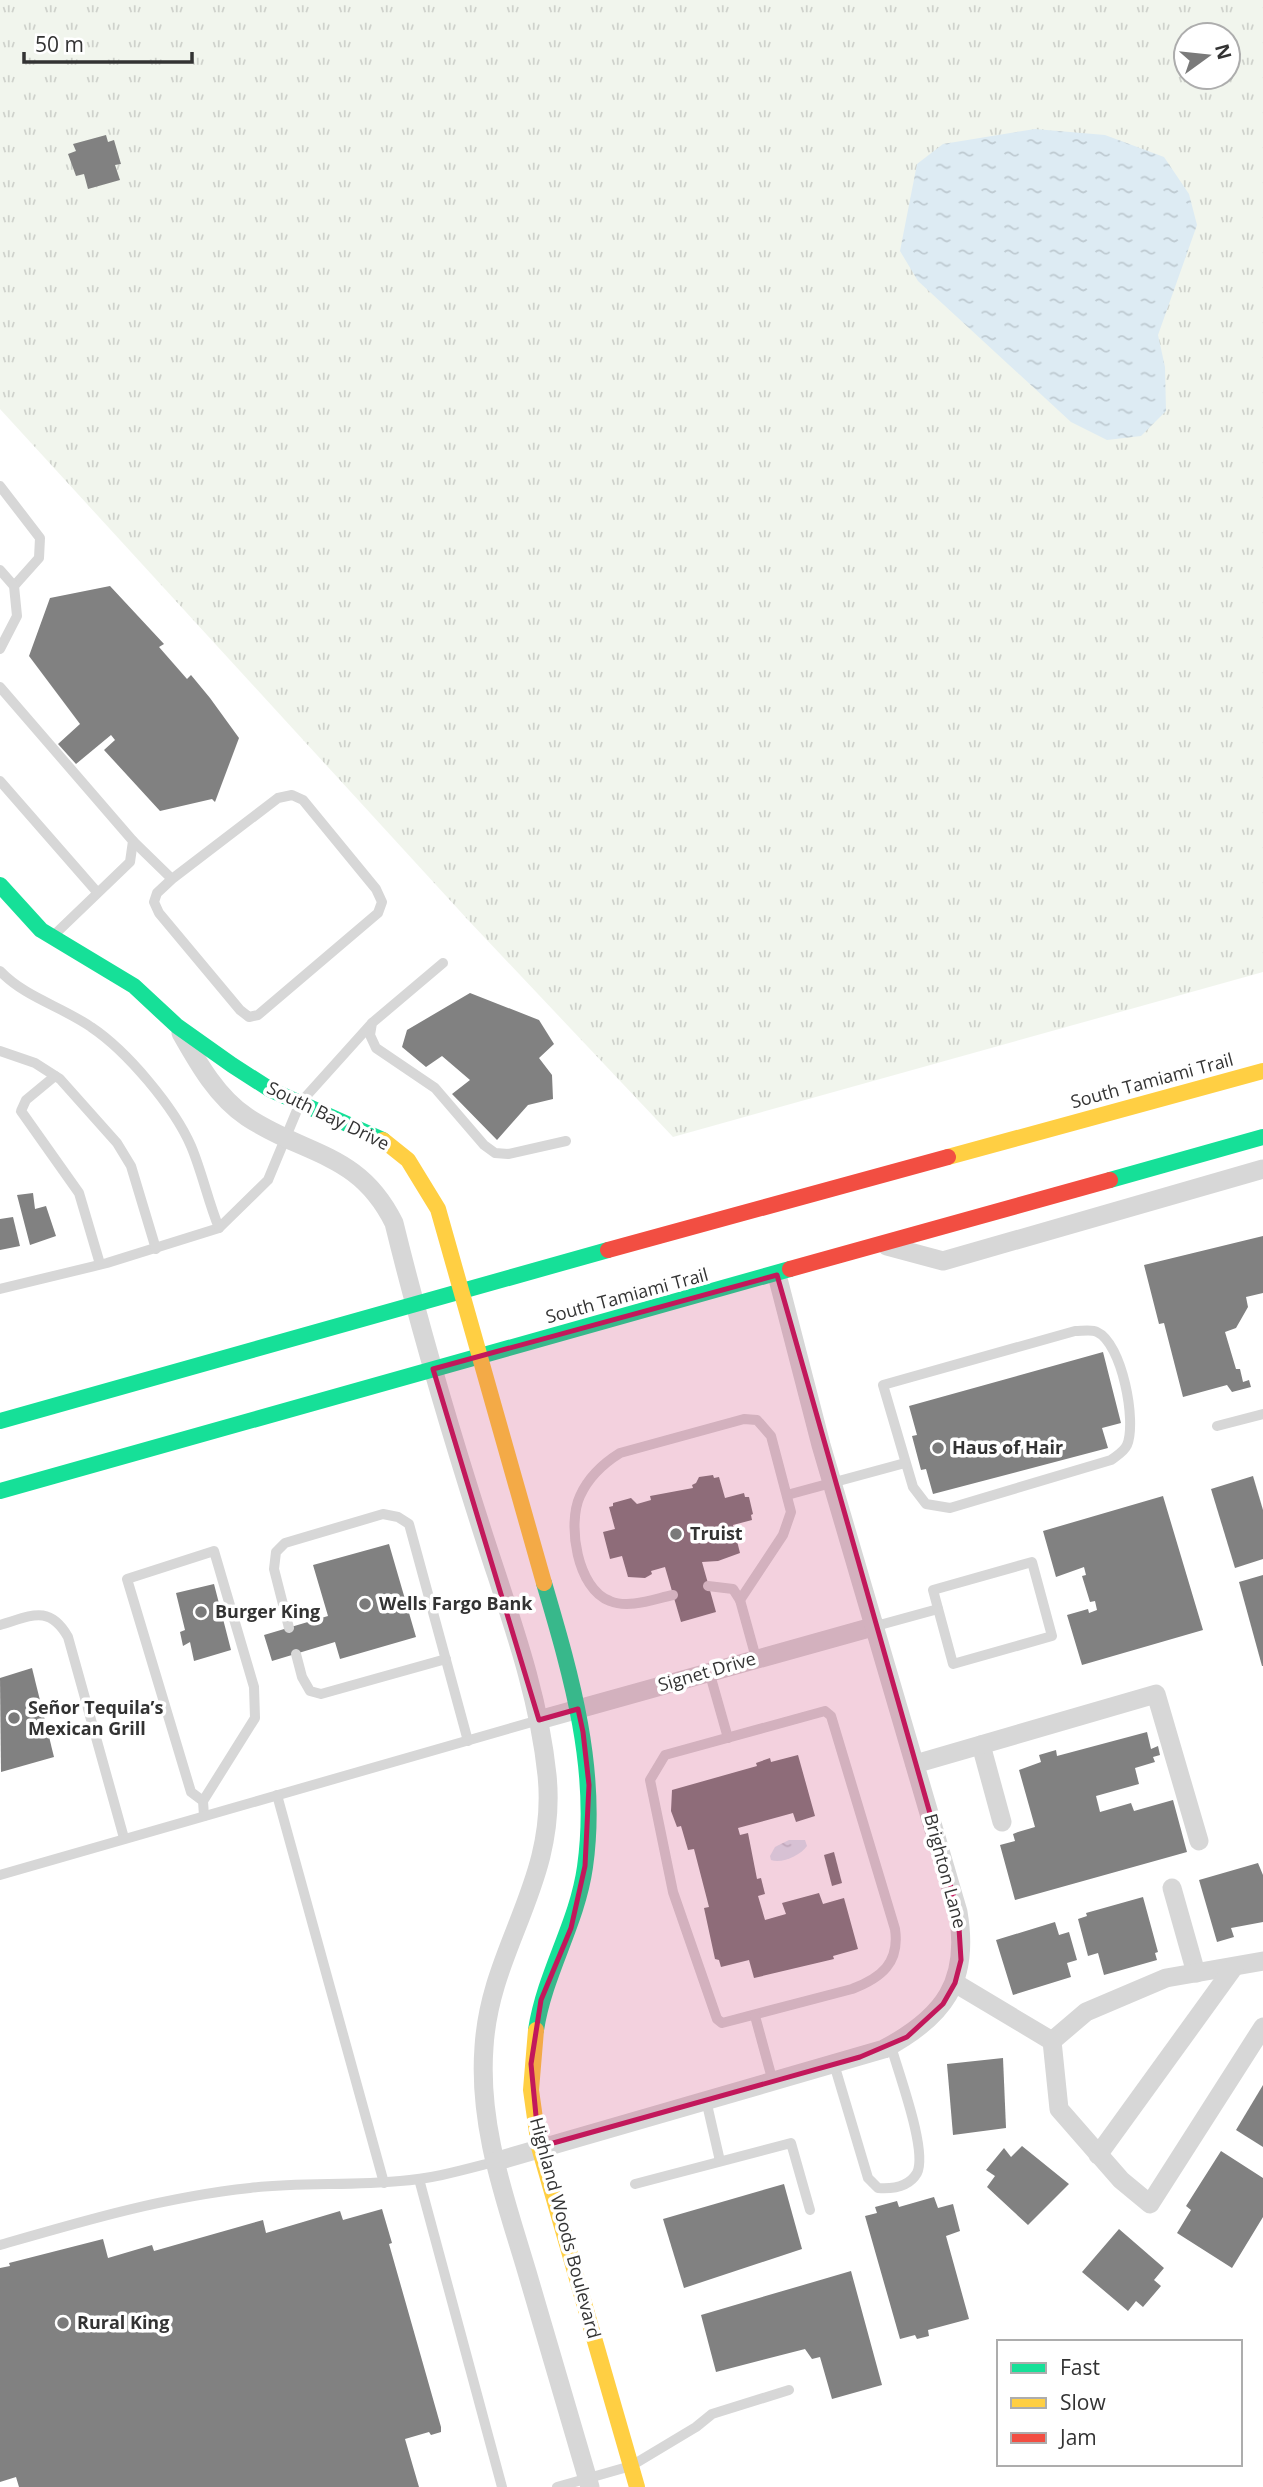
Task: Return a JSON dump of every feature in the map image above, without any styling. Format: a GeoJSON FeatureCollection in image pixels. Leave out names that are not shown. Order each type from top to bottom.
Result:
{"type":"FeatureCollection","features":[{"type":"Feature","properties":{"kind":"main road","name":"South Bay Drive"},"geometry":{"type":"LineString","coordinates":[[0,885],[41,930],[134,986],[177,1026],[271,1090],[386,1141],[408,1160],[438,1209],[478,1357]]}},
{"type":"Feature","properties":{"kind":"main road","name":"South Tamiami Trail"},"geometry":{"type":"LineString","coordinates":[[0,1421],[461,1290],[1263,1071]]}},
{"type":"Feature","properties":{"kind":"main road","name":"South Tamiami Trail"},"geometry":{"type":"LineString","coordinates":[[0,1491],[1263,1137]]}},
{"type":"Feature","properties":{"kind":"main road","name":"Highland Woods Boulevard"},"geometry":{"type":"LineString","coordinates":[[478,1357],[578,1709],[589,1784],[585,1866],[571,1928],[551,1969],[535,2032],[531,2090],[539,2147],[637,2487]]}},
{"type":"Feature","properties":{"kind":"street","name":"South Bay Drive"},"geometry":{"type":"LineString","coordinates":[[177,1026],[200,1067],[245,1116],[345,1166],[366,1181],[383,1200],[394,1223],[433,1369]]}},
{"type":"Feature","properties":{"kind":"street"},"geometry":{"type":"LineString","coordinates":[[882,1245],[943,1261],[1263,1169]]}},
{"type":"Feature","properties":{"kind":"street","name":"Brighton Lane"},"geometry":{"type":"LineString","coordinates":[[494,2162],[891,2046],[928,2022],[955,1983],[961,1960],[958,1912],[821,1445],[777,1275]]}},
{"type":"Feature","properties":{"kind":"street"},"geometry":{"type":"LineString","coordinates":[[433,1369],[532,1685],[547,1777],[546,1838],[534,1889],[497,1977],[483,2049],[484,2098],[494,2162],[589,2483]]}},
{"type":"Feature","properties":{"kind":"street","name":"Signet Drive"},"geometry":{"type":"LineString","coordinates":[[539,1720],[876,1626]]}},
{"type":"Feature","properties":{"kind":"street"},"geometry":{"type":"LineString","coordinates":[[915,1764],[1156,1695],[1199,1841]]}},
{"type":"Feature","properties":{"kind":"street"},"geometry":{"type":"LineString","coordinates":[[981,1745],[1002,1822]]}},
{"type":"Feature","properties":{"kind":"street"},"geometry":{"type":"LineString","coordinates":[[1172,1888],[1196,1972]]}},
{"type":"Feature","properties":{"kind":"street"},"geometry":{"type":"LineString","coordinates":[[1052,2041],[1086,2012],[1166,1978],[1263,1961]]}},
{"type":"Feature","properties":{"kind":"street"},"geometry":{"type":"LineString","coordinates":[[1098,2155],[1234,1967]]}},
{"type":"Feature","properties":{"kind":"street"},"geometry":{"type":"LineString","coordinates":[[955,1983],[1052,2041]]}},
{"type":"Feature","properties":{"kind":"street"},"geometry":{"type":"LineString","coordinates":[[1052,2041],[1059,2109],[1121,2180],[1150,2204],[1263,2027]]}},
{"type":"Feature","properties":{"kind":"lane"},"geometry":{"type":"LineString","coordinates":[[0,486],[40,538],[39,558],[14,586]]}},
{"type":"Feature","properties":{"kind":"lane"},"geometry":{"type":"LineString","coordinates":[[0,570],[14,586],[17,616],[0,649]]}},
{"type":"Feature","properties":{"kind":"lane"},"geometry":{"type":"LineString","coordinates":[[0,687],[133,841],[172,879]]}},
{"type":"Feature","properties":{"kind":"lane"},"geometry":{"type":"LineString","coordinates":[[0,781],[97,892]]}},
{"type":"Feature","properties":{"kind":"lane"},"geometry":{"type":"LineString","coordinates":[[292,795],[303,800],[376,889],[382,902],[377,914],[258,1014],[249,1017],[240,1010],[159,913],[154,902],[157,893],[172,879],[278,798],[292,795]]}},
{"type":"Feature","properties":{"kind":"lane"},"geometry":{"type":"LineString","coordinates":[[52,937],[130,862],[133,841]]}},
{"type":"Feature","properties":{"kind":"lane"},"geometry":{"type":"LineString","coordinates":[[0,1289],[156,1249],[219,1228],[268,1180],[300,1102],[372,1023],[443,963]]}},
{"type":"Feature","properties":{"kind":"lane"},"geometry":{"type":"LineString","coordinates":[[0,971],[25,993],[71,1014],[103,1035],[149,1085],[182,1128],[219,1228]]}},
{"type":"Feature","properties":{"kind":"lane"},"geometry":{"type":"LineString","coordinates":[[372,1023],[370,1035],[376,1048],[435,1088],[484,1145],[495,1153],[508,1154],[566,1141]]}},
{"type":"Feature","properties":{"kind":"lane"},"geometry":{"type":"LineString","coordinates":[[0,1051],[35,1063],[55,1076],[117,1143],[131,1166],[156,1249]]}},
{"type":"Feature","properties":{"kind":"lane"},"geometry":{"type":"LineString","coordinates":[[55,1076],[26,1100],[21,1111],[79,1194],[100,1264]]}},
{"type":"Feature","properties":{"kind":"lane"},"geometry":{"type":"LineString","coordinates":[[1075,1331],[1096,1331],[1107,1339],[1117,1357],[1124,1381],[1130,1433],[1126,1449],[1111,1460],[950,1508],[926,1504],[913,1487],[905,1463],[883,1385],[1075,1331]]}},
{"type":"Feature","properties":{"kind":"lane"},"geometry":{"type":"LineString","coordinates":[[1217,1426],[1263,1414]]}},
{"type":"Feature","properties":{"kind":"lane"},"geometry":{"type":"LineString","coordinates":[[673,1595],[617,1603],[599,1594],[584,1575],[575,1547],[579,1497],[607,1461],[620,1453],[744,1419],[757,1420],[771,1436],[791,1512],[783,1535],[740,1600]]}},
{"type":"Feature","properties":{"kind":"lane"},"geometry":{"type":"LineString","coordinates":[[787,1495],[905,1463]]}},
{"type":"Feature","properties":{"kind":"lane"},"geometry":{"type":"LineString","coordinates":[[289,1628],[274,1569],[276,1552],[285,1543],[383,1514],[398,1517],[409,1524],[468,1741]]}},
{"type":"Feature","properties":{"kind":"lane"},"geometry":{"type":"LineString","coordinates":[[203,1801],[191,1792],[127,1578],[214,1551],[254,1687],[256,1709],[255,1718],[203,1801],[204,1816]]}},
{"type":"Feature","properties":{"kind":"lane"},"geometry":{"type":"LineString","coordinates":[[1032,1563],[1052,1636],[953,1664],[937,1609],[933,1590],[1032,1563]]}},
{"type":"Feature","properties":{"kind":"lane"},"geometry":{"type":"LineString","coordinates":[[708,1586],[733,1589],[740,1600],[756,1658]]}},
{"type":"Feature","properties":{"kind":"lane"},"geometry":{"type":"LineString","coordinates":[[876,1626],[937,1609]]}},
{"type":"Feature","properties":{"kind":"lane"},"geometry":{"type":"LineString","coordinates":[[0,1625],[42,1615],[53,1617],[65,1631],[124,1838]]}},
{"type":"Feature","properties":{"kind":"lane"},"geometry":{"type":"LineString","coordinates":[[296,1654],[302,1677],[310,1690],[321,1694],[446,1659]]}},
{"type":"Feature","properties":{"kind":"lane"},"geometry":{"type":"LineString","coordinates":[[709,1671],[728,1738]]}},
{"type":"Feature","properties":{"kind":"lane"},"geometry":{"type":"LineString","coordinates":[[825,1711],[831,1716],[897,1943],[890,1965],[872,1982],[731,2023],[717,2020],[673,1892],[650,1780],[665,1755],[728,1738],[825,1711]]}},
{"type":"Feature","properties":{"kind":"lane"},"geometry":{"type":"LineString","coordinates":[[0,1875],[539,1720]]}},
{"type":"Feature","properties":{"kind":"lane"},"geometry":{"type":"LineString","coordinates":[[277,1795],[384,2183]]}},
{"type":"Feature","properties":{"kind":"lane"},"geometry":{"type":"LineString","coordinates":[[755,2016],[773,2082]]}},
{"type":"Feature","properties":{"kind":"lane"},"geometry":{"type":"LineString","coordinates":[[834,2064],[868,2178],[878,2188],[892,2189],[909,2182],[918,2172],[919,2150],[891,2046]]}},
{"type":"Feature","properties":{"kind":"lane"},"geometry":{"type":"LineString","coordinates":[[706,2100],[720,2161]]}},
{"type":"Feature","properties":{"kind":"lane"},"geometry":{"type":"LineString","coordinates":[[635,2183],[791,2143],[810,2210]]}},
{"type":"Feature","properties":{"kind":"lane"},"geometry":{"type":"LineString","coordinates":[[0,2245],[128,2208],[185,2196],[282,2185],[384,2183],[419,2179],[494,2162]]}},
{"type":"Feature","properties":{"kind":"lane"},"geometry":{"type":"LineString","coordinates":[[419,2179],[502,2487]]}},
{"type":"Feature","properties":{"kind":"lane"},"geometry":{"type":"LineString","coordinates":[[556,2487],[589,2483],[631,2466],[696,2427],[712,2414],[789,2390]]}},
{"type":"Feature","properties":{"kind":"highlighted area"},"geometry":{"type":"Polygon","coordinates":[[[777,1275],[958,1912],[961,1960],[955,1983],[943,2004],[907,2037],[860,2057],[539,2147],[531,2064],[541,2000],[571,1928],[585,1866],[589,1785],[583,1732],[578,1709],[539,1720],[433,1369],[777,1275]]]}},
{"type":"Feature","properties":{"kind":"green space"},"geometry":{"type":"Polygon","coordinates":[[[0,0],[1263,0],[1263,972],[673,1137],[469,921],[0,409],[0,0]]]}},
{"type":"Feature","properties":{"kind":"water"},"geometry":{"type":"Polygon","coordinates":[[[1035,129],[1105,135],[1164,157],[1189,194],[1197,225],[1158,335],[1165,367],[1166,411],[1141,436],[1107,440],[1071,422],[918,281],[900,251],[917,164],[943,144],[1035,129]]]}},
{"type":"Feature","properties":{"kind":"water"},"geometry":{"type":"Polygon","coordinates":[[[789,1840],[805,1840],[807,1846],[791,1858],[771,1860],[770,1856],[775,1847],[789,1840]]]}},
{"type":"Feature","properties":{"kind":"building"},"geometry":{"type":"Polygon","coordinates":[[[106,135],[108,142],[114,140],[121,164],[115,165],[120,180],[88,189],[84,174],[76,176],[68,154],[76,151],[73,144],[106,135]]]}},
{"type":"Feature","properties":{"kind":"building"},"geometry":{"type":"Polygon","coordinates":[[[110,586],[164,644],[159,647],[187,679],[191,675],[239,738],[215,802],[212,799],[160,811],[104,750],[115,740],[111,735],[76,764],[58,744],[80,724],[29,656],[50,598],[110,586]]]}},
{"type":"Feature","properties":{"kind":"building"},"geometry":{"type":"Polygon","coordinates":[[[470,993],[539,1020],[554,1044],[539,1058],[552,1075],[553,1099],[528,1105],[497,1140],[452,1094],[470,1080],[442,1056],[426,1067],[402,1047],[407,1030],[470,993]]]}},
{"type":"Feature","properties":{"kind":"building"},"geometry":{"type":"Polygon","coordinates":[[[33,1193],[35,1209],[46,1206],[56,1236],[30,1245],[17,1195],[33,1193]]]}},
{"type":"Feature","properties":{"kind":"building"},"geometry":{"type":"Polygon","coordinates":[[[13,1217],[20,1246],[0,1250],[0,1219],[13,1217]]]}},
{"type":"Feature","properties":{"kind":"building"},"geometry":{"type":"Polygon","coordinates":[[[1263,1236],[1263,1293],[1246,1297],[1248,1307],[1236,1328],[1225,1332],[1236,1369],[1240,1369],[1243,1382],[1249,1380],[1251,1387],[1232,1392],[1227,1385],[1183,1397],[1164,1323],[1159,1324],[1144,1265],[1263,1236]]]}},
{"type":"Feature","properties":{"kind":"building"},"geometry":{"type":"Polygon","coordinates":[[[1103,1352],[1121,1423],[1102,1428],[1108,1448],[933,1494],[926,1469],[921,1470],[912,1436],[917,1435],[909,1406],[1103,1352]]]}},
{"type":"Feature","properties":{"kind":"building"},"geometry":{"type":"Polygon","coordinates":[[[713,1475],[714,1478],[719,1477],[725,1498],[744,1493],[745,1497],[749,1497],[752,1520],[733,1525],[740,1553],[718,1561],[702,1562],[716,1612],[681,1622],[665,1567],[651,1571],[652,1574],[645,1578],[628,1577],[622,1556],[610,1559],[603,1532],[615,1529],[609,1507],[613,1506],[613,1503],[631,1498],[637,1504],[651,1500],[650,1496],[693,1488],[692,1485],[699,1477],[713,1475]]]}},
{"type":"Feature","properties":{"kind":"building"},"geometry":{"type":"Polygon","coordinates":[[[1253,1476],[1263,1510],[1263,1559],[1235,1568],[1211,1489],[1253,1476]]]}},
{"type":"Feature","properties":{"kind":"building"},"geometry":{"type":"Polygon","coordinates":[[[1163,1496],[1203,1630],[1082,1665],[1067,1615],[1088,1609],[1089,1613],[1097,1610],[1095,1601],[1090,1602],[1082,1576],[1086,1575],[1084,1567],[1056,1577],[1043,1531],[1163,1496]]]}},
{"type":"Feature","properties":{"kind":"building"},"geometry":{"type":"Polygon","coordinates":[[[389,1544],[416,1637],[340,1659],[335,1642],[272,1661],[264,1635],[328,1616],[313,1565],[389,1544]]]}},
{"type":"Feature","properties":{"kind":"building"},"geometry":{"type":"Polygon","coordinates":[[[1263,1575],[1263,1666],[1262,1666],[1239,1582],[1263,1575]]]}},
{"type":"Feature","properties":{"kind":"building","name":"Burger King"},"geometry":{"type":"Polygon","coordinates":[[[214,1584],[231,1650],[194,1661],[190,1642],[183,1646],[180,1632],[185,1630],[176,1593],[214,1584]]]}},
{"type":"Feature","properties":{"kind":"building"},"geometry":{"type":"Polygon","coordinates":[[[32,1668],[54,1757],[1,1772],[0,1678],[32,1668]]]}},
{"type":"Feature","properties":{"kind":"building"},"geometry":{"type":"Polygon","coordinates":[[[1147,1732],[1151,1749],[1158,1746],[1160,1755],[1153,1757],[1155,1762],[1135,1768],[1139,1784],[1096,1796],[1100,1812],[1131,1803],[1134,1811],[1173,1800],[1187,1852],[1015,1900],[1000,1845],[1015,1841],[1013,1834],[1035,1827],[1019,1770],[1041,1762],[1039,1755],[1056,1750],[1057,1756],[1147,1732]]]}},
{"type":"Feature","properties":{"kind":"building"},"geometry":{"type":"Polygon","coordinates":[[[798,1755],[815,1816],[796,1822],[793,1813],[738,1828],[740,1835],[748,1833],[757,1879],[761,1878],[765,1894],[758,1896],[765,1920],[786,1914],[782,1903],[819,1893],[823,1904],[844,1898],[858,1949],[833,1956],[834,1959],[754,1978],[749,1960],[721,1967],[719,1960],[715,1959],[704,1908],[709,1907],[694,1849],[688,1850],[681,1826],[677,1827],[671,1811],[672,1790],[757,1766],[756,1763],[770,1758],[771,1762],[798,1755]]]}},
{"type":"Feature","properties":{"kind":"building"},"geometry":{"type":"Polygon","coordinates":[[[834,1852],[842,1883],[832,1886],[824,1855],[834,1852]]]}},
{"type":"Feature","properties":{"kind":"building"},"geometry":{"type":"Polygon","coordinates":[[[1258,1863],[1263,1875],[1263,1922],[1231,1928],[1234,1937],[1217,1942],[1199,1880],[1258,1863]]]}},
{"type":"Feature","properties":{"kind":"building"},"geometry":{"type":"Polygon","coordinates":[[[1143,1897],[1158,1952],[1155,1953],[1157,1960],[1104,1975],[1098,1953],[1088,1956],[1078,1919],[1087,1916],[1086,1913],[1143,1897]]]}},
{"type":"Feature","properties":{"kind":"building"},"geometry":{"type":"Polygon","coordinates":[[[1055,1922],[1059,1935],[1069,1932],[1077,1960],[1067,1963],[1071,1977],[1013,1995],[996,1940],[1055,1922]]]}},
{"type":"Feature","properties":{"kind":"building"},"geometry":{"type":"Polygon","coordinates":[[[1003,2058],[1006,2128],[953,2135],[947,2064],[1003,2058]]]}},
{"type":"Feature","properties":{"kind":"building"},"geometry":{"type":"Polygon","coordinates":[[[1263,2085],[1263,2147],[1236,2130],[1263,2085]]]}},
{"type":"Feature","properties":{"kind":"building"},"geometry":{"type":"Polygon","coordinates":[[[1022,2146],[1069,2184],[1028,2225],[987,2187],[995,2176],[986,2170],[1004,2148],[1011,2157],[1022,2146]]]}},
{"type":"Feature","properties":{"kind":"building"},"geometry":{"type":"Polygon","coordinates":[[[1221,2151],[1263,2178],[1263,2217],[1232,2268],[1177,2233],[1191,2210],[1186,2206],[1221,2151]]]}},
{"type":"Feature","properties":{"kind":"building"},"geometry":{"type":"Polygon","coordinates":[[[784,2184],[802,2249],[684,2288],[663,2219],[784,2184]]]}},
{"type":"Feature","properties":{"kind":"building"},"geometry":{"type":"Polygon","coordinates":[[[934,2197],[938,2208],[953,2204],[960,2231],[946,2236],[969,2319],[928,2330],[929,2336],[917,2339],[915,2335],[900,2339],[865,2216],[877,2213],[875,2207],[897,2201],[899,2207],[934,2197]]]}},
{"type":"Feature","properties":{"kind":"building"},"geometry":{"type":"Polygon","coordinates":[[[382,2209],[392,2243],[389,2244],[441,2427],[441,2432],[431,2435],[429,2432],[405,2439],[419,2487],[19,2487],[16,2477],[0,2482],[0,2268],[10,2266],[9,2263],[103,2239],[108,2258],[152,2245],[154,2251],[263,2220],[266,2233],[340,2211],[343,2220],[382,2209]]]}},
{"type":"Feature","properties":{"kind":"building"},"geometry":{"type":"Polygon","coordinates":[[[1119,2229],[1164,2268],[1154,2280],[1161,2286],[1143,2307],[1136,2301],[1128,2311],[1082,2272],[1119,2229]]]}},
{"type":"Feature","properties":{"kind":"building"},"geometry":{"type":"Polygon","coordinates":[[[851,2271],[882,2385],[832,2399],[820,2357],[812,2359],[805,2349],[716,2372],[701,2315],[851,2271]]]}},
{"type":"Feature","properties":{"kind":"traffic: fast"},"geometry":{"type":"LineString","coordinates":[[0,885],[41,930],[134,986],[177,1026],[232,1065],[271,1090],[383,1140]]}},
{"type":"Feature","properties":{"kind":"traffic: fast"},"geometry":{"type":"LineString","coordinates":[[1110,1180],[1263,1137]]}},
{"type":"Feature","properties":{"kind":"traffic: fast"},"geometry":{"type":"LineString","coordinates":[[0,1421],[608,1250]]}},
{"type":"Feature","properties":{"kind":"traffic: fast"},"geometry":{"type":"LineString","coordinates":[[0,1491],[790,1269]]}},
{"type":"Feature","properties":{"kind":"traffic: fast"},"geometry":{"type":"LineString","coordinates":[[536,2030],[546,1988],[581,1888],[588,1830],[588,1794],[580,1723],[573,1687],[544,1583]]}},
{"type":"Feature","properties":{"kind":"traffic: slow"},"geometry":{"type":"LineString","coordinates":[[948,1157],[1263,1071]]}},
{"type":"Feature","properties":{"kind":"traffic: slow"},"geometry":{"type":"LineString","coordinates":[[383,1140],[408,1160],[438,1209],[544,1583]]}},
{"type":"Feature","properties":{"kind":"traffic: slow"},"geometry":{"type":"LineString","coordinates":[[536,2030],[531,2090],[539,2147],[637,2487]]}},
{"type":"Feature","properties":{"kind":"traffic: jam"},"geometry":{"type":"LineString","coordinates":[[608,1250],[948,1157]]}},
{"type":"Feature","properties":{"kind":"traffic: jam"},"geometry":{"type":"LineString","coordinates":[[790,1269],[1110,1180]]}},
{"type":"Feature","properties":{"kind":"place","name":"Haus of Hair"},"geometry":{"type":"Point","coordinates":[938,1448]}},
{"type":"Feature","properties":{"kind":"place","name":"Truist"},"geometry":{"type":"Point","coordinates":[676,1534]}},
{"type":"Feature","properties":{"kind":"place","name":"Wells Fargo Bank"},"geometry":{"type":"Point","coordinates":[365,1604]}},
{"type":"Feature","properties":{"kind":"place","name":"Burger King"},"geometry":{"type":"Point","coordinates":[201,1612]}},
{"type":"Feature","properties":{"kind":"place","name":"Señor Tequila’s Mexican Grill"},"geometry":{"type":"Point","coordinates":[14,1718]}},
{"type":"Feature","properties":{"kind":"place","name":"Rural King"},"geometry":{"type":"Point","coordinates":[63,2323]}}]}
